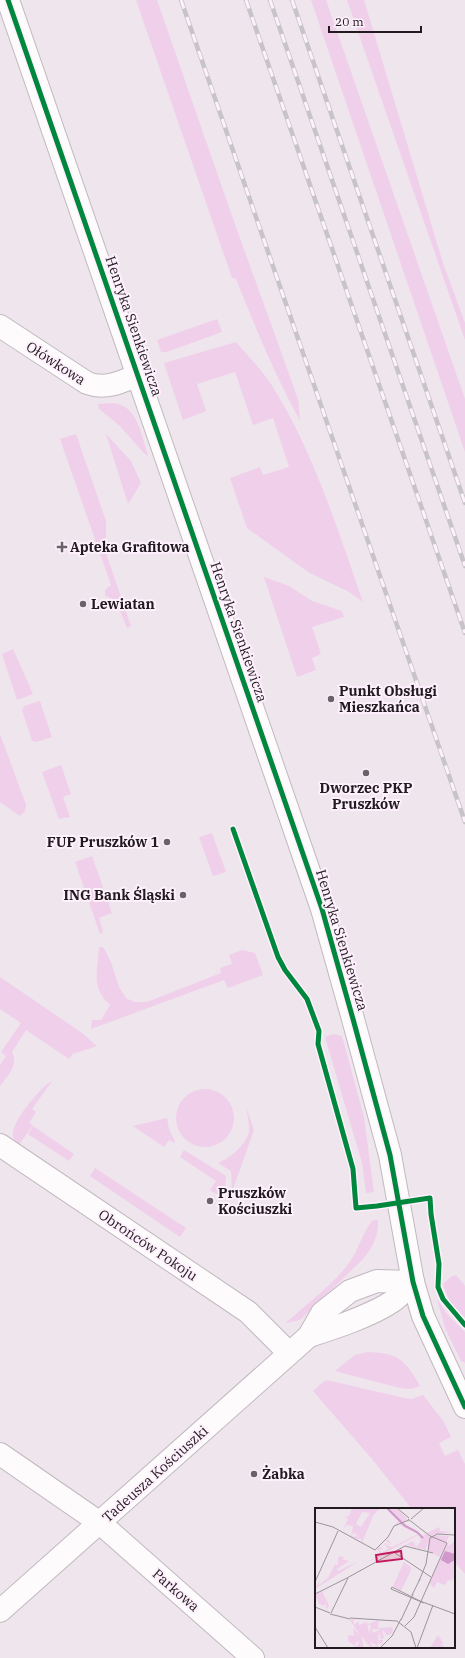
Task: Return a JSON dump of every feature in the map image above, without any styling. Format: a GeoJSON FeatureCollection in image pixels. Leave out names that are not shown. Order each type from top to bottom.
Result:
{"type":"FeatureCollection","features":[{"type":"Feature","properties":{"kind":"street","name":"Henryka Sienkiewicza"},"geometry":{"type":"LineString","coordinates":[[8,0],[322,909],[390,1155],[413,1282],[423,1316],[465,1407]]}},
{"type":"Feature","properties":{"kind":"street","name":"Ołówkowa"},"geometry":{"type":"LineString","coordinates":[[0,326],[87,383],[95,386],[106,387],[138,375]]}},
{"type":"Feature","properties":{"kind":"street","name":"Obrońców Pokoju"},"geometry":{"type":"LineString","coordinates":[[0,1145],[248,1312],[289,1353]]}},
{"type":"Feature","properties":{"kind":"street","name":"Tadeusza Kościuszki"},"geometry":{"type":"LineString","coordinates":[[0,1611],[309,1336],[322,1313],[350,1291],[377,1281],[413,1282]]}},
{"type":"Feature","properties":{"kind":"street","name":"Tadeusza Kościuszki"},"geometry":{"type":"LineString","coordinates":[[309,1336],[352,1321],[393,1301],[413,1282]]}},
{"type":"Feature","properties":{"kind":"street","name":"Parkowa"},"geometry":{"type":"LineString","coordinates":[[0,1454],[100,1523],[252,1658]]}},
{"type":"Feature","properties":{"kind":"shaded area"},"geometry":{"type":"Polygon","coordinates":[[[136,0],[157,0],[298,399],[300,421],[266,351],[236,279],[232,278],[136,0]]]}},
{"type":"Feature","properties":{"kind":"shaded area"},"geometry":{"type":"Polygon","coordinates":[[[311,0],[326,0],[465,399],[465,452],[311,0]]]}},
{"type":"Feature","properties":{"kind":"shaded area"},"geometry":{"type":"Polygon","coordinates":[[[347,0],[364,0],[443,263],[465,323],[465,340],[347,0]]]}},
{"type":"Feature","properties":{"kind":"shaded area"},"geometry":{"type":"Polygon","coordinates":[[[217,319],[222,332],[167,352],[161,352],[157,340],[217,319]]]}},
{"type":"Feature","properties":{"kind":"shaded area"},"geometry":{"type":"Polygon","coordinates":[[[236,342],[271,384],[286,409],[312,462],[334,518],[363,602],[349,592],[308,572],[247,528],[230,478],[260,467],[263,475],[289,467],[273,418],[253,425],[235,372],[197,384],[206,411],[183,420],[164,363],[236,342]]]}},
{"type":"Feature","properties":{"kind":"shaded area"},"geometry":{"type":"Polygon","coordinates":[[[113,403],[128,409],[138,423],[148,456],[120,426],[99,409],[98,404],[113,403]]]}},
{"type":"Feature","properties":{"kind":"shaded area"},"geometry":{"type":"Polygon","coordinates":[[[76,434],[106,521],[106,553],[131,626],[127,628],[115,599],[105,596],[105,590],[111,585],[60,439],[76,434]]]}},
{"type":"Feature","properties":{"kind":"shaded area"},"geometry":{"type":"Polygon","coordinates":[[[106,434],[131,461],[141,483],[128,504],[106,434]]]}},
{"type":"Feature","properties":{"kind":"shaded area"},"geometry":{"type":"Polygon","coordinates":[[[264,577],[289,586],[312,601],[342,611],[344,617],[312,627],[321,654],[312,658],[316,670],[297,677],[264,577]]]}},
{"type":"Feature","properties":{"kind":"shaded area"},"geometry":{"type":"Polygon","coordinates":[[[13,649],[33,694],[17,700],[2,654],[13,649]]]}},
{"type":"Feature","properties":{"kind":"shaded area"},"geometry":{"type":"Polygon","coordinates":[[[40,701],[52,737],[36,742],[32,741],[22,710],[24,706],[40,701]]]}},
{"type":"Feature","properties":{"kind":"shaded area"},"geometry":{"type":"Polygon","coordinates":[[[0,734],[26,805],[25,811],[20,816],[0,802],[0,734]]]}},
{"type":"Feature","properties":{"kind":"shaded area"},"geometry":{"type":"Polygon","coordinates":[[[61,765],[71,794],[63,797],[70,817],[59,819],[42,772],[61,765]]]}},
{"type":"Feature","properties":{"kind":"shaded area"},"geometry":{"type":"Polygon","coordinates":[[[212,833],[226,872],[213,876],[199,837],[212,833]]]}},
{"type":"Feature","properties":{"kind":"shaded area"},"geometry":{"type":"Polygon","coordinates":[[[92,856],[112,913],[99,918],[103,932],[100,934],[75,862],[92,856]]]}},
{"type":"Feature","properties":{"kind":"shaded area"},"geometry":{"type":"Polygon","coordinates":[[[99,947],[103,947],[106,952],[119,987],[126,998],[134,1002],[147,1002],[221,973],[220,968],[232,964],[229,955],[242,950],[255,953],[263,975],[228,988],[224,980],[91,1029],[92,1020],[101,1020],[110,1005],[104,998],[97,985],[99,947]]]}},
{"type":"Feature","properties":{"kind":"shaded area"},"geometry":{"type":"Polygon","coordinates":[[[0,977],[82,1033],[97,1046],[73,1054],[69,1059],[26,1030],[12,1052],[14,1061],[12,1070],[0,1086],[0,1065],[6,1056],[1,1052],[21,1023],[0,1009],[0,977]]]}},
{"type":"Feature","properties":{"kind":"shaded area"},"geometry":{"type":"Polygon","coordinates":[[[334,1034],[342,1036],[364,1117],[374,1192],[366,1193],[362,1163],[325,1037],[334,1034]]]}},
{"type":"Feature","properties":{"kind":"shaded area"},"geometry":{"type":"Polygon","coordinates":[[[52,1081],[32,1109],[36,1112],[29,1123],[33,1125],[19,1145],[13,1136],[18,1120],[41,1089],[52,1081]]]}},
{"type":"Feature","properties":{"kind":"shaded area"},"geometry":{"type":"Polygon","coordinates":[[[199,1089],[211,1089],[226,1097],[234,1112],[234,1124],[226,1139],[211,1147],[199,1147],[184,1139],[176,1124],[176,1112],[184,1097],[199,1089]]]}},
{"type":"Feature","properties":{"kind":"shaded area"},"geometry":{"type":"Polygon","coordinates":[[[247,1109],[254,1130],[232,1192],[231,1171],[218,1163],[227,1158],[245,1142],[249,1132],[247,1109]]]}},
{"type":"Feature","properties":{"kind":"shaded area"},"geometry":{"type":"Polygon","coordinates":[[[167,1118],[169,1129],[175,1141],[174,1143],[169,1140],[164,1147],[133,1126],[167,1118]]]}},
{"type":"Feature","properties":{"kind":"shaded area"},"geometry":{"type":"Polygon","coordinates":[[[33,1126],[74,1154],[69,1161],[28,1134],[33,1126]]]}},
{"type":"Feature","properties":{"kind":"shaded area"},"geometry":{"type":"Polygon","coordinates":[[[184,1150],[226,1176],[225,1194],[223,1198],[210,1190],[216,1181],[180,1157],[184,1150]]]}},
{"type":"Feature","properties":{"kind":"shaded area"},"geometry":{"type":"Polygon","coordinates":[[[95,1168],[186,1228],[180,1237],[90,1176],[95,1168]]]}},
{"type":"Feature","properties":{"kind":"shaded area"},"geometry":{"type":"Polygon","coordinates":[[[373,1220],[378,1220],[376,1236],[370,1250],[363,1259],[300,1320],[286,1323],[343,1271],[373,1220]]]}},
{"type":"Feature","properties":{"kind":"shaded area"},"geometry":{"type":"Polygon","coordinates":[[[456,1275],[465,1286],[465,1318],[451,1303],[443,1284],[451,1277],[456,1275]]]}},
{"type":"Feature","properties":{"kind":"shaded area"},"geometry":{"type":"Polygon","coordinates":[[[437,1299],[447,1314],[465,1332],[465,1363],[461,1361],[445,1328],[437,1299]]]}},
{"type":"Feature","properties":{"kind":"shaded area"},"geometry":{"type":"Polygon","coordinates":[[[367,1352],[394,1356],[405,1364],[420,1386],[411,1389],[400,1388],[335,1371],[355,1355],[367,1352]]]}},
{"type":"Feature","properties":{"kind":"shaded area"},"geometry":{"type":"Polygon","coordinates":[[[327,1380],[404,1398],[412,1399],[423,1395],[444,1422],[451,1437],[439,1443],[445,1456],[458,1450],[465,1464],[465,1574],[455,1562],[455,1508],[411,1508],[372,1459],[313,1391],[327,1380]]]}},
{"type":"Feature","properties":{"kind":"railway"},"geometry":{"type":"LineString","coordinates":[[181,0],[465,822]]}},
{"type":"Feature","properties":{"kind":"railway"},"geometry":{"type":"LineString","coordinates":[[246,0],[465,633]]}},
{"type":"Feature","properties":{"kind":"railway"},"geometry":{"type":"LineString","coordinates":[[270,0],[465,566]]}},
{"type":"Feature","properties":{"kind":"railway"},"geometry":{"type":"LineString","coordinates":[[292,0],[465,503]]}},
{"type":"Feature","properties":{"kind":"cycle path"},"geometry":{"type":"LineString","coordinates":[[8,0],[322,909],[390,1155],[413,1282],[423,1316],[465,1407]]}},
{"type":"Feature","properties":{"kind":"cycle path"},"geometry":{"type":"LineString","coordinates":[[233,829],[278,957],[285,970],[307,999],[319,1031],[318,1044],[353,1169],[356,1208],[430,1198],[439,1264],[438,1287],[443,1299],[465,1325]]}},
{"type":"Feature","properties":{"kind":"place","name":"Apteka Grafitowa"},"geometry":{"type":"Point","coordinates":[62,547]}},
{"type":"Feature","properties":{"kind":"place","name":"Lewiatan"},"geometry":{"type":"Point","coordinates":[83,604]}},
{"type":"Feature","properties":{"kind":"place","name":"Punkt Obsługi Mieszkańca"},"geometry":{"type":"Point","coordinates":[331,699]}},
{"type":"Feature","properties":{"kind":"place","name":"Dworzec PKP Pruszków"},"geometry":{"type":"Point","coordinates":[366,773]}},
{"type":"Feature","properties":{"kind":"place","name":"FUP Pruszków 1"},"geometry":{"type":"Point","coordinates":[167,842]}},
{"type":"Feature","properties":{"kind":"place","name":"ING Bank Śląski"},"geometry":{"type":"Point","coordinates":[183,895]}},
{"type":"Feature","properties":{"kind":"place","name":"Pruszków Kościuszki"},"geometry":{"type":"Point","coordinates":[210,1201]}},
{"type":"Feature","properties":{"kind":"place","name":"Żabka"},"geometry":{"type":"Point","coordinates":[254,1474]}}]}
